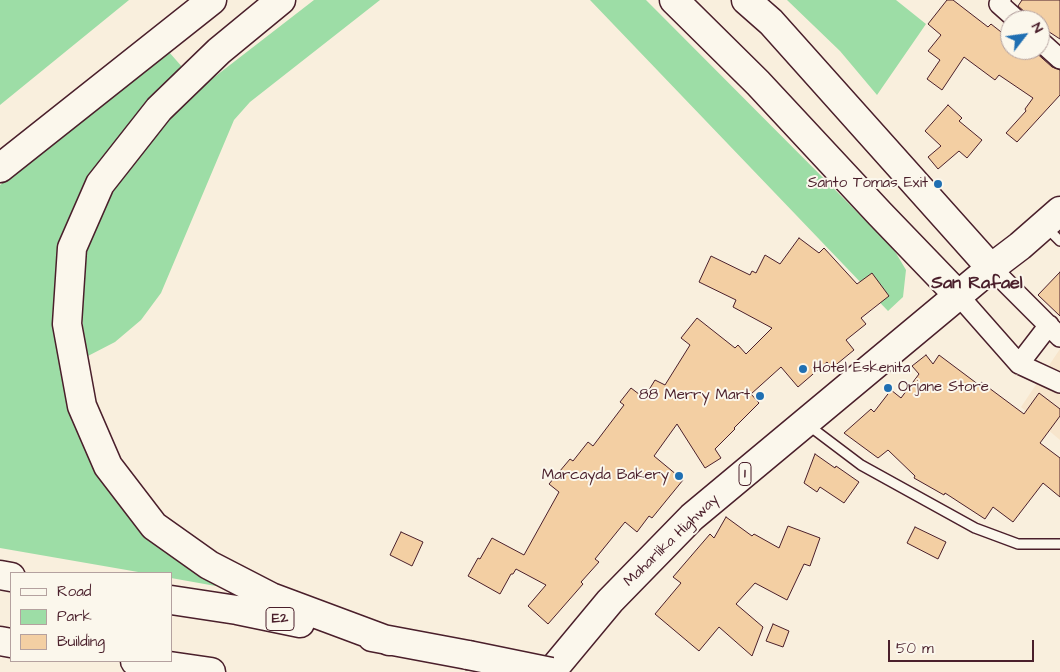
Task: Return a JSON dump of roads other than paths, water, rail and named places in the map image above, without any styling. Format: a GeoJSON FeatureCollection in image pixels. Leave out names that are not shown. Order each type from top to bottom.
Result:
{"type":"FeatureCollection","features":[{"type":"Feature","properties":{"kind":"highway"},"geometry":{"type":"LineString","coordinates":[[0,168],[212,0]]}},
{"type":"Feature","properties":{"kind":"highway"},"geometry":{"type":"LineString","coordinates":[[281,0],[219,51],[159,109],[100,184],[72,248],[66,324],[82,406],[100,449],[108,466],[154,526],[209,566],[271,597],[389,641]]}},
{"type":"Feature","properties":{"kind":"highway"},"geometry":{"type":"LineString","coordinates":[[674,0],[758,83],[959,296]]}},
{"type":"Feature","properties":{"kind":"highway"},"geometry":{"type":"LineString","coordinates":[[746,0],[771,22],[991,268]]}},
{"type":"Feature","properties":{"kind":"highway","name":"Maharlika Highway"},"geometry":{"type":"LineString","coordinates":[[551,672],[610,602],[692,517],[991,268],[1020,246],[1055,226]]}},
{"type":"Feature","properties":{"kind":"highway","name":"E2"},"geometry":{"type":"LineString","coordinates":[[172,600],[237,610],[551,672]]}},
{"type":"Feature","properties":{"kind":"highway"},"geometry":{"type":"LineString","coordinates":[[142,662],[211,672]]}},
{"type":"Feature","properties":{"kind":"street"},"geometry":{"type":"LineString","coordinates":[[1001,0],[999,4],[1006,10]]}},
{"type":"Feature","properties":{"kind":"street"},"geometry":{"type":"LineString","coordinates":[[1050,50],[1060,59]]}},
{"type":"Feature","properties":{"kind":"street"},"geometry":{"type":"LineString","coordinates":[[991,268],[1054,331],[1019,364]]}},
{"type":"Feature","properties":{"kind":"street"},"geometry":{"type":"LineString","coordinates":[[959,296],[1019,364],[1060,383]]}},
{"type":"Feature","properties":{"kind":"lane"},"geometry":{"type":"LineString","coordinates":[[805,424],[861,465],[975,528],[1018,544],[1060,544]]}},
{"type":"Feature","properties":{"kind":"place","name":"Santo Tomas Exit"},"geometry":{"type":"Point","coordinates":[938,184]}},
{"type":"Feature","properties":{"kind":"place","name":"Hotel Eskenita"},"geometry":{"type":"Point","coordinates":[803,369]}},
{"type":"Feature","properties":{"kind":"place","name":"Orjane Store"},"geometry":{"type":"Point","coordinates":[888,388]}},
{"type":"Feature","properties":{"kind":"place","name":"88 Merry Mart"},"geometry":{"type":"Point","coordinates":[760,396]}},
{"type":"Feature","properties":{"kind":"place","name":"Marcayda Bakery"},"geometry":{"type":"Point","coordinates":[679,476]}},
{"type":"Feature","properties":{"kind":"district","name":"San Rafael"},"geometry":{"type":"Point","coordinates":[977,284]}}]}
